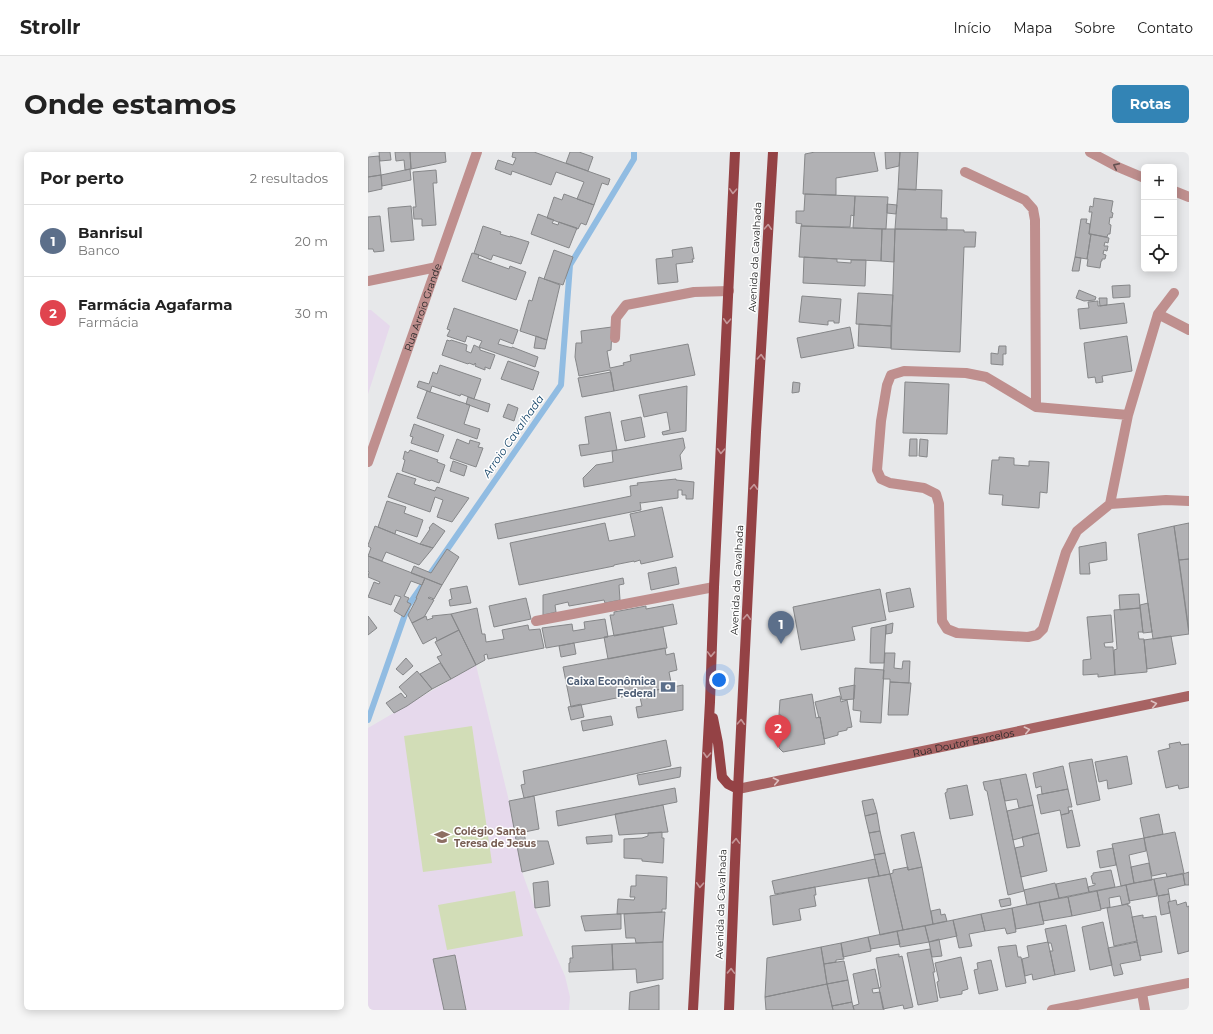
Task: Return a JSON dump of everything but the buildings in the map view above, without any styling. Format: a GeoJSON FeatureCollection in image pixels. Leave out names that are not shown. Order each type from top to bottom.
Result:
{"type":"FeatureCollection","features":[{"type":"Feature","properties":{"kind":"main road","name":"Avenida da Cavalhada"},"geometry":{"type":"LineString","coordinates":[[693,1010],[710,702],[714,587],[735,152]]}},
{"type":"Feature","properties":{"kind":"main road","name":"Avenida da Cavalhada"},"geometry":{"type":"LineString","coordinates":[[729,1010],[738,788],[756,432],[773,152]]}},
{"type":"Feature","properties":{"kind":"main road"},"geometry":{"type":"LineString","coordinates":[[710,702],[718,743],[722,777],[728,784],[738,788]]}},
{"type":"Feature","properties":{"kind":"street","name":"Rua Arroio Grande"},"geometry":{"type":"LineString","coordinates":[[368,462],[477,152]]}},
{"type":"Feature","properties":{"kind":"street"},"geometry":{"type":"LineString","coordinates":[[1090,152],[1118,167],[1141,177]]}},
{"type":"Feature","properties":{"kind":"street"},"geometry":{"type":"LineString","coordinates":[[965,172],[1025,200],[1033,209],[1035,220],[1036,407]]}},
{"type":"Feature","properties":{"kind":"street"},"geometry":{"type":"LineString","coordinates":[[1177,192],[1189,197]]}},
{"type":"Feature","properties":{"kind":"street"},"geometry":{"type":"LineString","coordinates":[[368,281],[437,267]]}},
{"type":"Feature","properties":{"kind":"street"},"geometry":{"type":"LineString","coordinates":[[616,338],[616,318],[626,305],[694,292],[729,291]]}},
{"type":"Feature","properties":{"kind":"street"},"geometry":{"type":"LineString","coordinates":[[1110,504],[1128,415],[1158,314],[1174,293]]}},
{"type":"Feature","properties":{"kind":"street"},"geometry":{"type":"LineString","coordinates":[[1158,314],[1189,330]]}},
{"type":"Feature","properties":{"kind":"street"},"geometry":{"type":"LineString","coordinates":[[1128,415],[1036,407],[986,377],[966,373],[904,371],[891,375],[887,385],[881,420],[877,470],[881,479],[890,483],[924,488],[936,494],[939,504],[942,621],[947,629],[957,633],[1028,637],[1036,635],[1043,628],[1066,552],[1077,531],[1110,504],[1166,500],[1189,501]]}},
{"type":"Feature","properties":{"kind":"street"},"geometry":{"type":"LineString","coordinates":[[536,621],[714,587]]}},
{"type":"Feature","properties":{"kind":"street","name":"Rua Doutor Barcelos"},"geometry":{"type":"LineString","coordinates":[[738,788],[1189,696]]}},
{"type":"Feature","properties":{"kind":"street"},"geometry":{"type":"LineString","coordinates":[[1052,1010],[1189,983]]}},
{"type":"Feature","properties":{"kind":"street"},"geometry":{"type":"LineString","coordinates":[[1142,993],[1145,1010]]}},
{"type":"Feature","properties":{"kind":"shaded area"},"geometry":{"type":"Polygon","coordinates":[[[368,310],[371,310],[390,326],[368,394],[368,310]]]}},
{"type":"Feature","properties":{"kind":"shaded area","name":"Colégio Santa Teresa de Jesus"},"geometry":{"type":"Polygon","coordinates":[[[476,665],[509,801],[522,872],[535,908],[565,976],[570,997],[569,1010],[368,1010],[368,728],[476,665]]]}},
{"type":"Feature","properties":{"kind":"green space"},"geometry":{"type":"Polygon","coordinates":[[[472,726],[492,863],[423,872],[404,736],[472,726]]]}},
{"type":"Feature","properties":{"kind":"green space"},"geometry":{"type":"Polygon","coordinates":[[[515,891],[523,936],[447,950],[438,905],[515,891]]]}},
{"type":"Feature","properties":{"kind":"waterway","name":"Arroio Cavalhada"},"geometry":{"type":"LineString","coordinates":[[368,720],[408,606],[561,385],[570,265],[634,159],[634,152]]}},
{"type":"Feature","properties":{"kind":"place","name":"Banrisul"},"geometry":{"type":"Point","coordinates":[781,644]}},
{"type":"Feature","properties":{"kind":"place","name":"Caixa Econômica Federal"},"geometry":{"type":"Point","coordinates":[668,687]}},
{"type":"Feature","properties":{"kind":"place","name":"Farmácia Agafarma"},"geometry":{"type":"Point","coordinates":[778,748]}},
{"type":"Feature","properties":{"kind":"place","name":"Colégio Santa Teresa de Jesus"},"geometry":{"type":"Point","coordinates":[442,837]}}]}
